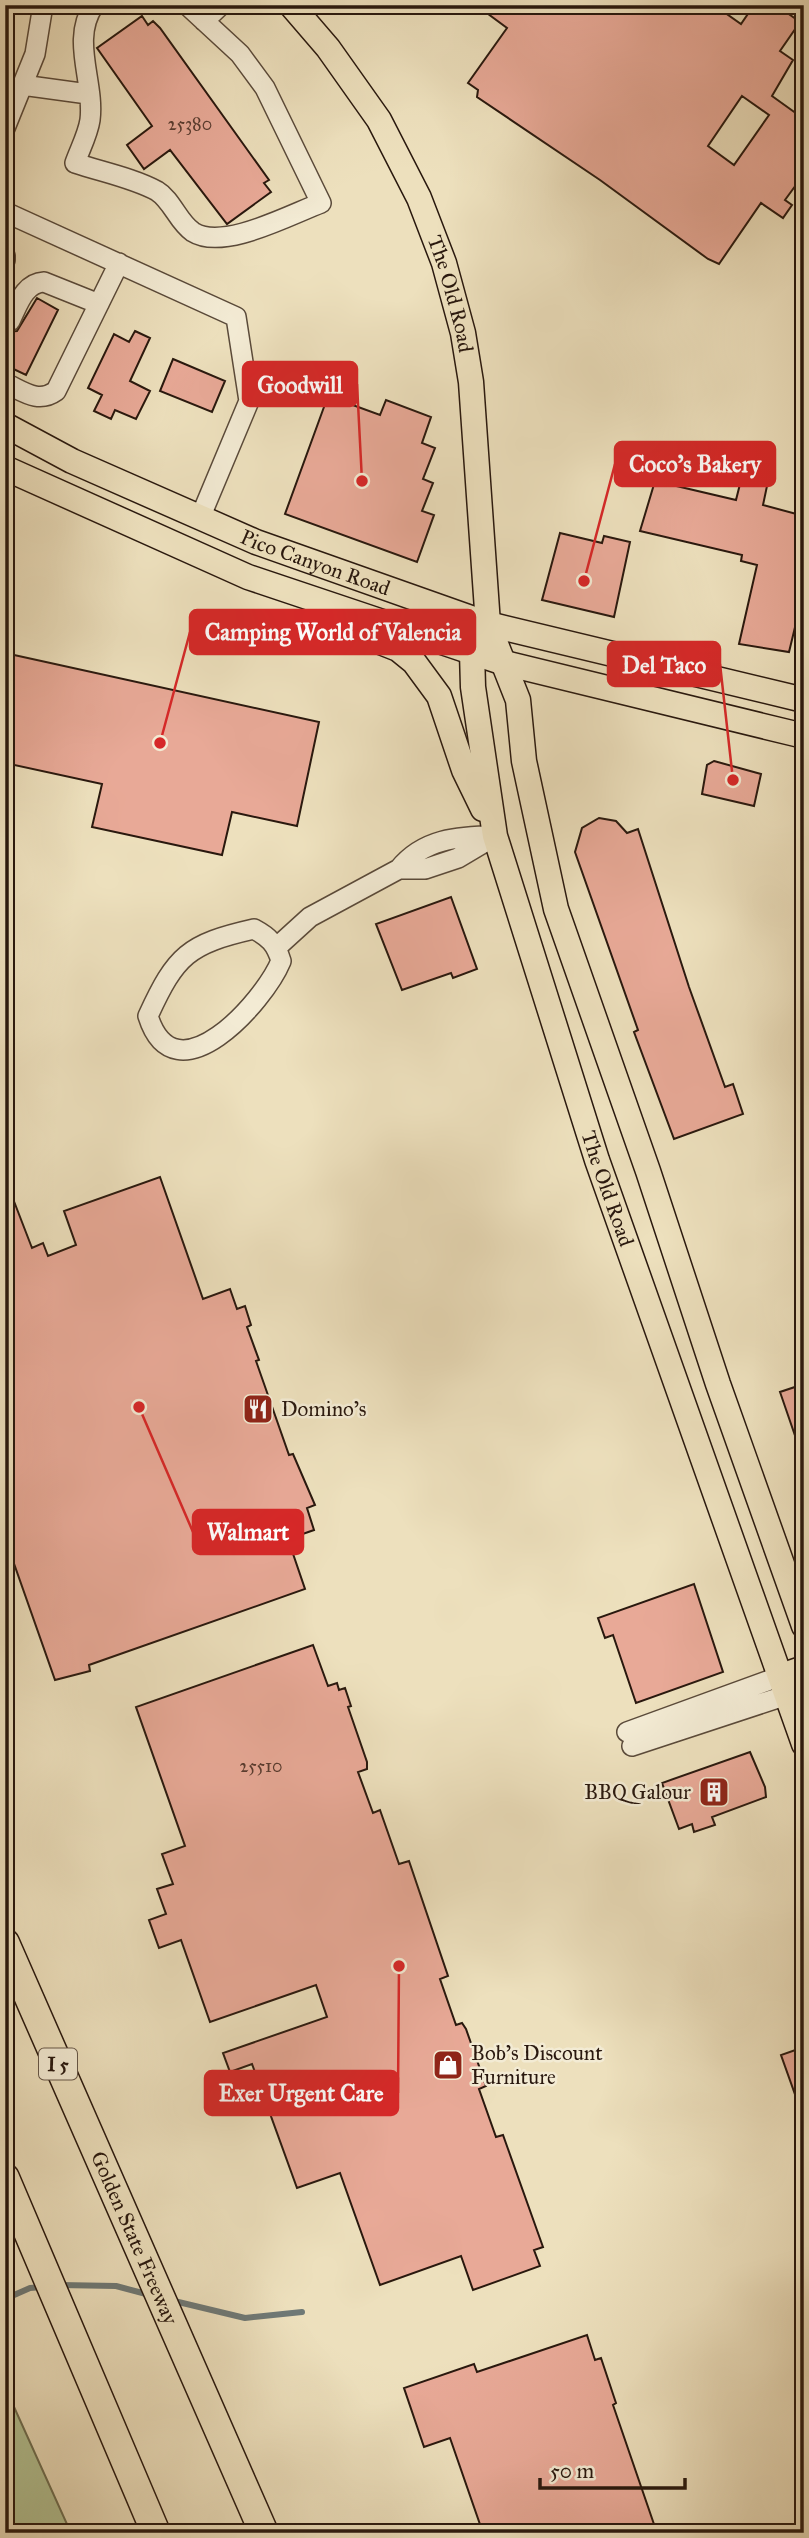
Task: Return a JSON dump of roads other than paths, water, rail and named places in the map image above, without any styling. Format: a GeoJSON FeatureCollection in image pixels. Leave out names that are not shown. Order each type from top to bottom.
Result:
{"type":"FeatureCollection","features":[{"type":"Feature","properties":{"kind":"highway","name":"Golden State Freeway"},"geometry":{"type":"LineString","coordinates":[[5,1943],[264,2533]]}},
{"type":"Feature","properties":{"kind":"highway"},"geometry":{"type":"LineString","coordinates":[[7,2182],[156,2533]]}},
{"type":"Feature","properties":{"kind":"main road","name":"The Old Road"},"geometry":{"type":"LineString","coordinates":[[291,5],[328,48],[379,120],[419,198],[444,263],[463,333],[471,382],[488,624],[518,700],[524,761],[556,909],[652,1180],[718,1384],[804,1626]]}},
{"type":"Feature","properties":{"kind":"main road","name":"Pico Canyon Road"},"geometry":{"type":"LineString","coordinates":[[5,425],[72,461],[256,542],[488,624],[804,700]]}},
{"type":"Feature","properties":{"kind":"main road","name":"Pico Canyon Road"},"geometry":{"type":"LineString","coordinates":[[5,468],[248,577],[503,663],[804,736]]}},
{"type":"Feature","properties":{"kind":"main road"},"geometry":{"type":"LineString","coordinates":[[248,577],[274,601],[398,649],[414,662],[439,696],[464,770],[495,836]]}},
{"type":"Feature","properties":{"kind":"main road"},"geometry":{"type":"LineString","coordinates":[[472,652],[488,624]]}},
{"type":"Feature","properties":{"kind":"main road","name":"The Old Road"},"geometry":{"type":"LineString","coordinates":[[472,652],[473,689],[495,836],[597,1160],[794,1682],[804,1744]]}},
{"type":"Feature","properties":{"kind":"street"},"geometry":{"type":"LineString","coordinates":[[5,128],[35,54],[43,5]]}},
{"type":"Feature","properties":{"kind":"street"},"geometry":{"type":"LineString","coordinates":[[94,5],[88,14],[83,35],[90,120],[75,163],[160,192],[194,233],[222,239],[321,203],[265,88],[240,54],[187,5]]}},
{"type":"Feature","properties":{"kind":"street"},"geometry":{"type":"LineString","coordinates":[[204,21],[221,5]]}},
{"type":"Feature","properties":{"kind":"street"},"geometry":{"type":"LineString","coordinates":[[22,85],[88,94]]}},
{"type":"Feature","properties":{"kind":"street"},"geometry":{"type":"LineString","coordinates":[[5,212],[236,317],[248,401],[200,518]]}},
{"type":"Feature","properties":{"kind":"street"},"geometry":{"type":"LineString","coordinates":[[5,383],[38,398],[48,397],[56,391],[118,263]]}},
{"type":"Feature","properties":{"kind":"street"},"geometry":{"type":"LineString","coordinates":[[10,321],[29,286],[36,283],[44,282],[99,304]]}},
{"type":"Feature","properties":{"kind":"street"},"geometry":{"type":"LineString","coordinates":[[277,947],[310,917],[399,869],[411,854],[450,837],[495,836]]}},
{"type":"Feature","properties":{"kind":"street"},"geometry":{"type":"LineString","coordinates":[[254,929],[267,936],[277,947],[281,961],[272,983],[235,1023],[205,1046],[191,1051],[176,1049],[162,1042],[153,1031],[148,1016],[169,973],[189,951],[215,938],[254,929]]}},
{"type":"Feature","properties":{"kind":"street"},"geometry":{"type":"LineString","coordinates":[[629,1739],[794,1682]]}},
{"type":"Feature","properties":{"kind":"waterway"},"geometry":{"type":"LineString","coordinates":[[60,2285],[116,2286],[150,2295]]}},
{"type":"Feature","properties":{"kind":"waterway"},"geometry":{"type":"LineString","coordinates":[[5,2299],[30,2288],[43,2287]]}},
{"type":"Feature","properties":{"kind":"waterway"},"geometry":{"type":"LineString","coordinates":[[170,2300],[245,2318],[302,2312]]}},
{"type":"Feature","properties":{"kind":"place","name":"Goodwill"},"geometry":{"type":"Point","coordinates":[362,481]}},
{"type":"Feature","properties":{"kind":"place","name":"Coco's Bakery"},"geometry":{"type":"Point","coordinates":[584,581]}},
{"type":"Feature","properties":{"kind":"place","name":"Camping World of Valencia"},"geometry":{"type":"Point","coordinates":[160,743]}},
{"type":"Feature","properties":{"kind":"place","name":"Del Taco"},"geometry":{"type":"Point","coordinates":[733,780]}},
{"type":"Feature","properties":{"kind":"place","name":"Walmart"},"geometry":{"type":"Point","coordinates":[139,1407]}},
{"type":"Feature","properties":{"kind":"place","name":"Domino's"},"geometry":{"type":"Point","coordinates":[258,1409]}},
{"type":"Feature","properties":{"kind":"place","name":"BBQ Galour"},"geometry":{"type":"Point","coordinates":[714,1792]}},
{"type":"Feature","properties":{"kind":"place","name":"Exer Urgent Care"},"geometry":{"type":"Point","coordinates":[399,1966]}},
{"type":"Feature","properties":{"kind":"place","name":"Bob's Discount Furniture"},"geometry":{"type":"Point","coordinates":[448,2065]}}]}
